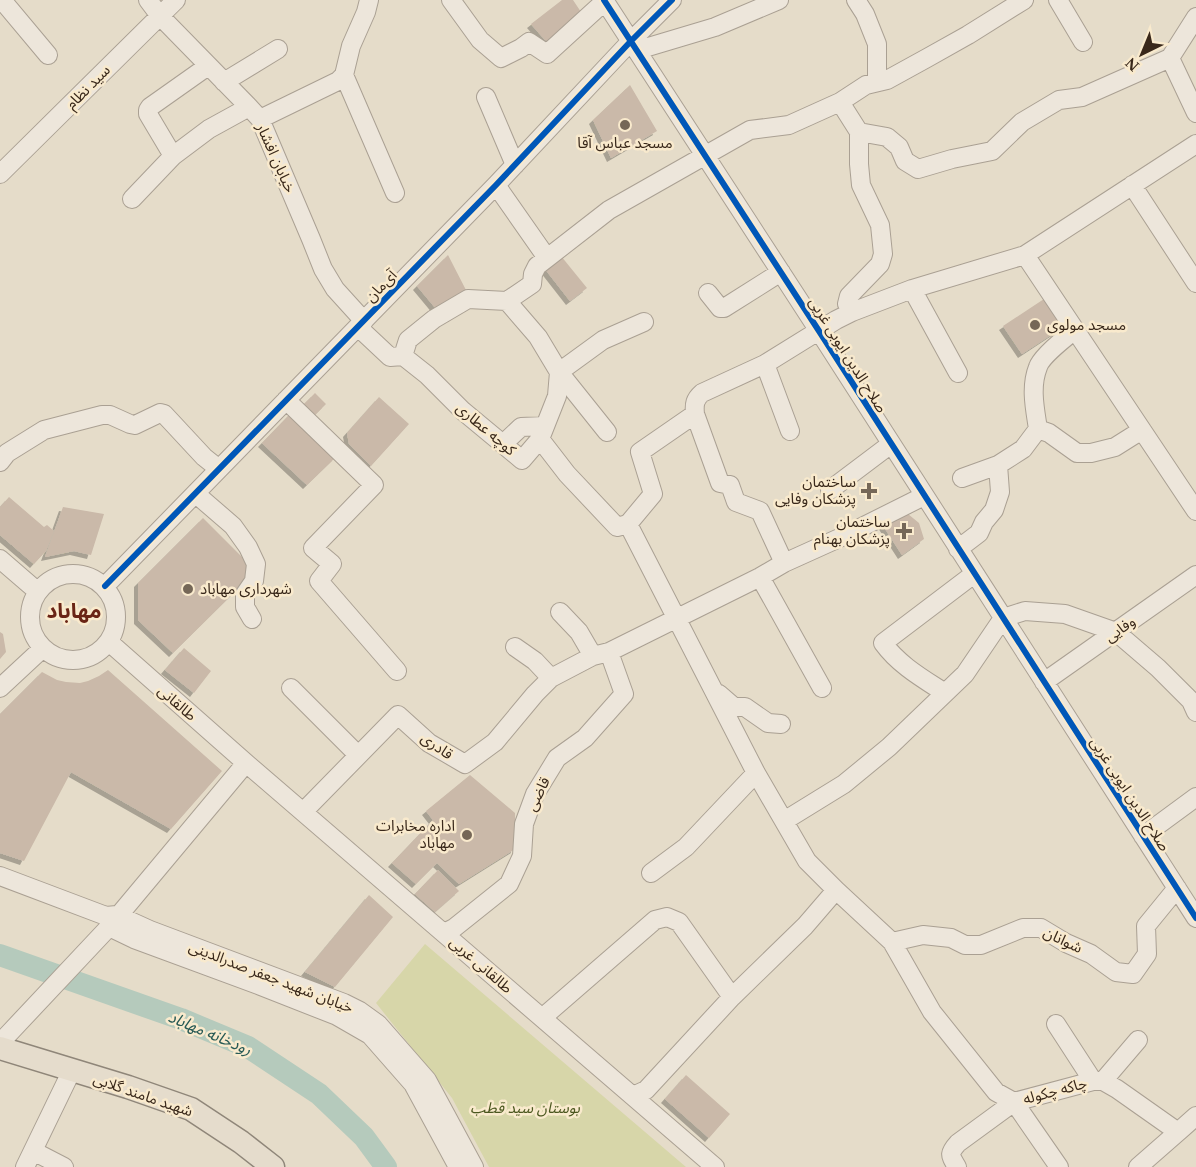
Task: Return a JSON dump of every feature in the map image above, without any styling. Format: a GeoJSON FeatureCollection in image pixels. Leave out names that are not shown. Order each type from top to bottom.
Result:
{"type":"FeatureCollection","features":[{"type":"Feature","properties":{"kind":"main road","name":"شهید مامند گلابی"},"geometry":{"type":"LineString","coordinates":[[0,1048],[191,1109],[241,1142],[273,1167]]}},
{"type":"Feature","properties":{"kind":"street"},"geometry":{"type":"LineString","coordinates":[[2,0],[48,55]]}},
{"type":"Feature","properties":{"kind":"street","name":"خیابان افشار"},"geometry":{"type":"LineString","coordinates":[[148,0],[159,16],[254,113],[312,239],[323,269],[361,324]]}},
{"type":"Feature","properties":{"kind":"street","name":"سید نظام"},"geometry":{"type":"LineString","coordinates":[[0,174],[176,0]]}},
{"type":"Feature","properties":{"kind":"street"},"geometry":{"type":"LineString","coordinates":[[132,199],[172,156],[209,129],[338,81],[344,75],[351,46],[369,0]]}},
{"type":"Feature","properties":{"kind":"street"},"geometry":{"type":"LineString","coordinates":[[451,0],[480,40],[501,58],[530,42],[547,54],[604,1]]}},
{"type":"Feature","properties":{"kind":"street","name":"آی‌مان"},"geometry":{"type":"LineString","coordinates":[[105,586],[634,45],[672,0]]}},
{"type":"Feature","properties":{"kind":"street"},"geometry":{"type":"LineString","coordinates":[[634,45],[715,27],[779,0]]}},
{"type":"Feature","properties":{"kind":"street"},"geometry":{"type":"LineString","coordinates":[[856,0],[866,15],[877,44],[877,82]]}},
{"type":"Feature","properties":{"kind":"street"},"geometry":{"type":"LineString","coordinates":[[403,356],[408,340],[434,319],[468,299],[507,301],[532,284],[537,266],[609,210],[705,154],[750,130],[789,124],[840,102],[866,85],[887,80],[968,35],[1024,0]]}},
{"type":"Feature","properties":{"kind":"street"},"geometry":{"type":"LineString","coordinates":[[1058,0],[1083,42]]}},
{"type":"Feature","properties":{"kind":"street","name":"صلاح الدین ایوبی غریی"},"geometry":{"type":"LineString","coordinates":[[604,1],[782,272],[1044,682]]}},
{"type":"Feature","properties":{"kind":"street"},"geometry":{"type":"LineString","coordinates":[[859,132],[887,137],[898,147],[905,162],[918,170],[952,159],[992,151],[1022,122],[1059,100],[1082,97],[1170,58],[1196,16]]}},
{"type":"Feature","properties":{"kind":"street"},"geometry":{"type":"LineString","coordinates":[[224,82],[278,49]]}},
{"type":"Feature","properties":{"kind":"street"},"geometry":{"type":"LineString","coordinates":[[1170,58],[1196,112]]}},
{"type":"Feature","properties":{"kind":"street"},"geometry":{"type":"LineString","coordinates":[[172,156],[148,111],[150,106],[208,66]]}},
{"type":"Feature","properties":{"kind":"street"},"geometry":{"type":"LineString","coordinates":[[344,75],[395,193]]}},
{"type":"Feature","properties":{"kind":"street"},"geometry":{"type":"LineString","coordinates":[[486,98],[515,165]]}},
{"type":"Feature","properties":{"kind":"street"},"geometry":{"type":"LineString","coordinates":[[840,102],[859,132],[861,185],[880,225],[883,254],[880,264],[849,296],[847,304],[852,312]]}},
{"type":"Feature","properties":{"kind":"street"},"geometry":{"type":"LineString","coordinates":[[784,563],[760,511],[736,502],[730,485],[720,483],[696,414],[694,405],[697,398],[702,393],[765,364],[852,312],[912,289],[1025,255],[1196,144]]}},
{"type":"Feature","properties":{"kind":"street"},"geometry":{"type":"LineString","coordinates":[[495,185],[548,258]]}},
{"type":"Feature","properties":{"kind":"street"},"geometry":{"type":"LineString","coordinates":[[1132,185],[1196,283]]}},
{"type":"Feature","properties":{"kind":"street"},"geometry":{"type":"LineString","coordinates":[[1025,255],[1196,511]]}},
{"type":"Feature","properties":{"kind":"street"},"geometry":{"type":"LineString","coordinates":[[708,293],[720,308],[724,308],[782,272]]}},
{"type":"Feature","properties":{"kind":"street"},"geometry":{"type":"LineString","coordinates":[[912,289],[958,373]]}},
{"type":"Feature","properties":{"kind":"street"},"geometry":{"type":"LineString","coordinates":[[507,301],[537,337],[559,372],[607,432]]}},
{"type":"Feature","properties":{"kind":"street"},"geometry":{"type":"LineString","coordinates":[[542,433],[557,396],[559,372],[603,340],[644,322]]}},
{"type":"Feature","properties":{"kind":"street","name":"کوچه عطاری"},"geometry":{"type":"LineString","coordinates":[[361,324],[390,357],[403,356],[427,375],[463,411],[522,460],[542,433],[567,474],[617,528],[628,524]]}},
{"type":"Feature","properties":{"kind":"street"},"geometry":{"type":"LineString","coordinates":[[962,478],[998,465],[1023,448],[1038,429],[1033,386],[1038,365],[1075,330]]}},
{"type":"Feature","properties":{"kind":"street"},"geometry":{"type":"LineString","coordinates":[[765,364],[790,431]]}},
{"type":"Feature","properties":{"kind":"street"},"geometry":{"type":"LineString","coordinates":[[286,400],[374,485],[313,548],[332,564],[319,581],[398,671]]}},
{"type":"Feature","properties":{"kind":"street"},"geometry":{"type":"LineString","coordinates":[[2,453],[44,429],[78,420],[110,415],[135,424],[160,413],[164,414],[219,469]]}},
{"type":"Feature","properties":{"kind":"street"},"geometry":{"type":"LineString","coordinates":[[696,414],[640,452],[653,494],[628,524],[756,773],[807,861],[892,942],[932,1012],[996,1092],[1014,1102],[951,1150],[951,1157],[957,1167]]}},
{"type":"Feature","properties":{"kind":"street"},"geometry":{"type":"LineString","coordinates":[[1038,429],[1050,433],[1077,453],[1091,453],[1115,447],[1142,430]]}},
{"type":"Feature","properties":{"kind":"street"},"geometry":{"type":"LineString","coordinates":[[831,489],[891,444]]}},
{"type":"Feature","properties":{"kind":"street"},"geometry":{"type":"LineString","coordinates":[[958,549],[979,533],[993,510],[1000,492],[998,465]]}},
{"type":"Feature","properties":{"kind":"street"},"geometry":{"type":"LineString","coordinates":[[196,494],[233,526],[248,547],[256,564],[254,581],[245,594],[246,607],[252,619]]}},
{"type":"Feature","properties":{"kind":"street","name":"قادری"},"geometry":{"type":"LineString","coordinates":[[303,812],[398,715],[429,743],[465,764],[495,742],[551,678],[924,496]]}},
{"type":"Feature","properties":{"kind":"street"},"geometry":{"type":"LineString","coordinates":[[0,559],[38,591]]}},
{"type":"Feature","properties":{"kind":"street"},"geometry":{"type":"LineString","coordinates":[[70,573],[95,578],[105,586],[113,599],[117,613],[116,628],[109,642],[100,651],[89,658],[76,660],[51,655],[43,648],[33,634],[29,620],[31,605],[46,582],[70,573]]}},
{"type":"Feature","properties":{"kind":"street"},"geometry":{"type":"LineString","coordinates":[[945,693],[908,669],[883,642],[974,574]]}},
{"type":"Feature","properties":{"kind":"street","name":"وفایی"},"geometry":{"type":"LineString","coordinates":[[1044,682],[1196,575]]}},
{"type":"Feature","properties":{"kind":"street"},"geometry":{"type":"LineString","coordinates":[[760,577],[822,688]]}},
{"type":"Feature","properties":{"kind":"street"},"geometry":{"type":"LineString","coordinates":[[784,821],[844,784],[889,747],[965,674],[1003,618],[1025,611],[1065,614],[1116,632],[1158,668],[1191,701],[1196,712]]}},
{"type":"Feature","properties":{"kind":"street"},"geometry":{"type":"LineString","coordinates":[[560,612],[601,654]]}},
{"type":"Feature","properties":{"kind":"street","name":"طالقانی"},"geometry":{"type":"LineString","coordinates":[[109,642],[246,764]]}},
{"type":"Feature","properties":{"kind":"street"},"geometry":{"type":"LineString","coordinates":[[515,647],[535,661],[551,678]]}},
{"type":"Feature","properties":{"kind":"street"},"geometry":{"type":"LineString","coordinates":[[0,688],[43,648]]}},
{"type":"Feature","properties":{"kind":"street","name":"قاضی"},"geometry":{"type":"LineString","coordinates":[[444,933],[454,928],[510,884],[522,856],[524,824],[535,794],[557,758],[585,738],[624,694],[601,654]]}},
{"type":"Feature","properties":{"kind":"street","name":"صلاح الدین ایوبی غربی"},"geometry":{"type":"LineString","coordinates":[[1044,682],[1196,918]]}},
{"type":"Feature","properties":{"kind":"street"},"geometry":{"type":"LineString","coordinates":[[291,688],[358,755]]}},
{"type":"Feature","properties":{"kind":"street"},"geometry":{"type":"LineString","coordinates":[[712,689],[734,707],[745,706],[768,723],[782,724]]}},
{"type":"Feature","properties":{"kind":"street"},"geometry":{"type":"LineString","coordinates":[[0,1043],[94,942],[111,919],[246,764]]}},
{"type":"Feature","properties":{"kind":"street","name":"طالقانی غربی"},"geometry":{"type":"LineString","coordinates":[[246,764],[715,1167]]}},
{"type":"Feature","properties":{"kind":"street"},"geometry":{"type":"LineString","coordinates":[[651,873],[686,847],[756,773]]}},
{"type":"Feature","properties":{"kind":"street"},"geometry":{"type":"LineString","coordinates":[[1143,836],[1196,797]]}},
{"type":"Feature","properties":{"kind":"street","name":"خیابان شهید جعفر صدرالدینی"},"geometry":{"type":"LineString","coordinates":[[0,876],[111,919],[150,930],[360,1011],[378,1024],[426,1080],[474,1167]]}},
{"type":"Feature","properties":{"kind":"street","name":"شوانان"},"geometry":{"type":"LineString","coordinates":[[892,942],[923,935],[951,938],[965,945],[981,945],[1023,928],[1041,928],[1091,954],[1116,972],[1133,974],[1147,954],[1146,926],[1177,888]]}},
{"type":"Feature","properties":{"kind":"street"},"geometry":{"type":"LineString","coordinates":[[633,1096],[646,1090],[732,997],[805,926],[836,890]]}},
{"type":"Feature","properties":{"kind":"street"},"geometry":{"type":"LineString","coordinates":[[542,1018],[656,920],[667,916],[679,922],[732,997]]}},
{"type":"Feature","properties":{"kind":"street","name":"خیابان شهید جعفر صدرالدینی"},"geometry":{"type":"LineString","coordinates":[[111,919],[134,939],[337,1016],[370,1035],[412,1084],[458,1167]]}},
{"type":"Feature","properties":{"kind":"street"},"geometry":{"type":"LineString","coordinates":[[1056,1024],[1098,1081],[1138,1040]]}},
{"type":"Feature","properties":{"kind":"street"},"geometry":{"type":"LineString","coordinates":[[64,1167],[29,1159],[72,1070]]}},
{"type":"Feature","properties":{"kind":"street","name":"چاکه چکوله"},"geometry":{"type":"LineString","coordinates":[[1059,1167],[1014,1102],[1098,1081],[1117,1089],[1178,1132]]}},
{"type":"Feature","properties":{"kind":"street"},"geometry":{"type":"LineString","coordinates":[[1138,1167],[1196,1116]]}},
{"type":"Feature","properties":{"kind":"green space","name":"بوستان سید قطب"},"geometry":{"type":"Polygon","coordinates":[[[425,944],[686,1167],[489,1167],[452,1098],[376,1003],[425,944]]]}},
{"type":"Feature","properties":{"kind":"building"},"geometry":{"type":"Polygon","coordinates":[[[562,0],[573,0],[583,15],[555,41],[545,40],[531,24],[562,0]]]}},
{"type":"Feature","properties":{"kind":"building","name":"مسجد عباس آقا"},"geometry":{"type":"Polygon","coordinates":[[[630,85],[657,131],[611,158],[593,120],[630,85]]]}},
{"type":"Feature","properties":{"kind":"building"},"geometry":{"type":"Polygon","coordinates":[[[448,255],[467,292],[437,310],[417,286],[448,255]]]}},
{"type":"Feature","properties":{"kind":"building"},"geometry":{"type":"Polygon","coordinates":[[[561,256],[587,288],[570,301],[545,269],[561,256]]]}},
{"type":"Feature","properties":{"kind":"building","name":"مسجد مولوی"},"geometry":{"type":"Polygon","coordinates":[[[1047,297],[1066,325],[1022,354],[1003,326],[1047,297]]]}},
{"type":"Feature","properties":{"kind":"building"},"geometry":{"type":"Polygon","coordinates":[[[315,393],[326,404],[314,416],[303,405],[315,393]]]}},
{"type":"Feature","properties":{"kind":"building"},"geometry":{"type":"Polygon","coordinates":[[[379,397],[409,424],[371,466],[349,444],[347,433],[379,397]]]}},
{"type":"Feature","properties":{"kind":"building"},"geometry":{"type":"Polygon","coordinates":[[[293,411],[336,457],[307,485],[262,443],[293,411]]]}},
{"type":"Feature","properties":{"kind":"building"},"geometry":{"type":"Polygon","coordinates":[[[9,497],[44,527],[47,525],[54,531],[46,551],[34,564],[0,535],[0,507],[9,497]]]}},
{"type":"Feature","properties":{"kind":"building"},"geometry":{"type":"Polygon","coordinates":[[[63,507],[104,514],[91,555],[74,551],[45,557],[63,507]]]}},
{"type":"Feature","properties":{"kind":"building","name":"ساختمان پزشکان بهنام"},"geometry":{"type":"Polygon","coordinates":[[[908,514],[919,523],[924,539],[902,555],[882,524],[908,514]]]}},
{"type":"Feature","properties":{"kind":"building","name":"شهرداری مهاباد"},"geometry":{"type":"Polygon","coordinates":[[[203,518],[256,571],[173,653],[138,620],[138,583],[203,518]]]}},
{"type":"Feature","properties":{"kind":"building"},"geometry":{"type":"Polygon","coordinates":[[[0,632],[3,634],[6,652],[0,659],[0,632]]]}},
{"type":"Feature","properties":{"kind":"building"},"geometry":{"type":"Polygon","coordinates":[[[184,648],[211,671],[194,693],[165,670],[184,648]]]}},
{"type":"Feature","properties":{"kind":"building"},"geometry":{"type":"Polygon","coordinates":[[[108,670],[222,771],[171,829],[71,772],[24,861],[0,853],[0,714],[42,672],[57,680],[80,683],[108,670]]]}},
{"type":"Feature","properties":{"kind":"building","name":"اداره مخابرات مهاباد"},"geometry":{"type":"Polygon","coordinates":[[[470,775],[515,813],[515,849],[459,884],[437,863],[416,884],[392,863],[433,820],[426,811],[470,775]]]}},
{"type":"Feature","properties":{"kind":"building"},"geometry":{"type":"Polygon","coordinates":[[[438,870],[459,891],[435,912],[415,894],[438,870]]]}},
{"type":"Feature","properties":{"kind":"building"},"geometry":{"type":"Polygon","coordinates":[[[369,895],[393,917],[335,987],[305,972],[369,895]]]}},
{"type":"Feature","properties":{"kind":"building"},"geometry":{"type":"Polygon","coordinates":[[[686,1075],[730,1114],[709,1138],[665,1099],[686,1075]]]}},
{"type":"Feature","properties":{"kind":"waterway","name":"رودخانه مهاباد"},"geometry":{"type":"LineString","coordinates":[[0,955],[181,1019],[248,1047],[319,1094],[364,1137],[386,1167]]}},
{"type":"Feature","properties":{"kind":"cycle path"},"geometry":{"type":"LineString","coordinates":[[604,0],[1196,918]]}},
{"type":"Feature","properties":{"kind":"cycle path"},"geometry":{"type":"LineString","coordinates":[[105,586],[496,185],[672,0]]}},
{"type":"Feature","properties":{"kind":"place","name":"مسجد عباس آقا"},"geometry":{"type":"Point","coordinates":[625,125]}},
{"type":"Feature","properties":{"kind":"place","name":"مسجد مولوی"},"geometry":{"type":"Point","coordinates":[1035,325]}},
{"type":"Feature","properties":{"kind":"place","name":"ساختمان پزشکان وفایی"},"geometry":{"type":"Point","coordinates":[869,491]}},
{"type":"Feature","properties":{"kind":"place","name":"ساختمان پزشکان بهنام"},"geometry":{"type":"Point","coordinates":[904,531]}},
{"type":"Feature","properties":{"kind":"place","name":"شهرداری مهاباد"},"geometry":{"type":"Point","coordinates":[188,589]}},
{"type":"Feature","properties":{"kind":"place","name":"اداره مخابرات مهاباد"},"geometry":{"type":"Point","coordinates":[467,835]}},
{"type":"Feature","properties":{"kind":"district","name":"مهاباد"},"geometry":{"type":"Point","coordinates":[74,611]}}]}
